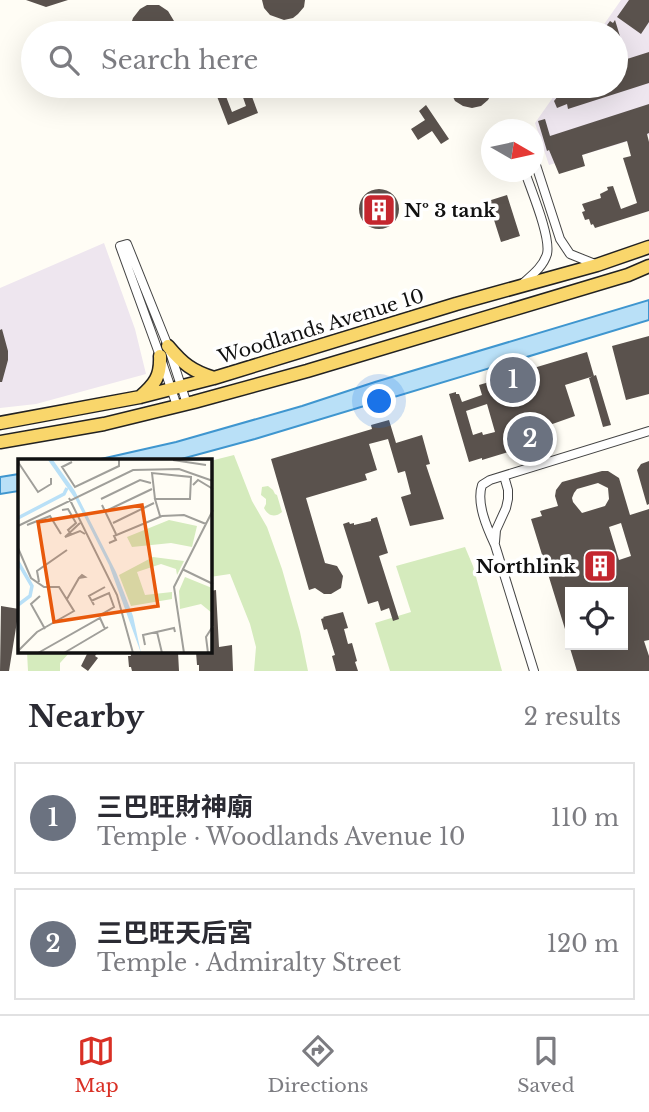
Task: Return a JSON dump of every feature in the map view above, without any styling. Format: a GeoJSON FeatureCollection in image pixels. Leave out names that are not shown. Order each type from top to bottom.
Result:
{"type":"FeatureCollection","features":[{"type":"Feature","properties":{"kind":"main road","name":"Woodlands Avenue 10"},"geometry":{"type":"LineString","coordinates":[[0,423],[140,397],[214,379],[456,304],[597,265],[649,247]]}},
{"type":"Feature","properties":{"kind":"main road","name":"Woodlands Avenue 10"},"geometry":{"type":"LineString","coordinates":[[0,442],[104,424],[182,405],[307,371],[628,275],[649,266]]}},
{"type":"Feature","properties":{"kind":"main road"},"geometry":{"type":"LineString","coordinates":[[140,397],[156,379],[164,351],[191,369],[214,379]]}},
{"type":"Feature","properties":{"kind":"street"},"geometry":{"type":"LineString","coordinates":[[517,288],[537,271],[547,252],[548,239],[528,182]]}},
{"type":"Feature","properties":{"kind":"street"},"geometry":{"type":"LineString","coordinates":[[541,182],[559,239],[570,254],[597,265]]}},
{"type":"Feature","properties":{"kind":"street"},"geometry":{"type":"LineString","coordinates":[[164,351],[120,246],[127,244],[177,388],[182,405]]}},
{"type":"Feature","properties":{"kind":"street"},"geometry":{"type":"LineString","coordinates":[[534,671],[489,532],[480,489],[485,482],[504,475],[649,431]]}},
{"type":"Feature","properties":{"kind":"street"},"geometry":{"type":"LineString","coordinates":[[495,545],[496,530],[508,499],[504,475]]}},
{"type":"Feature","properties":{"kind":"shaded area"},"geometry":{"type":"Polygon","coordinates":[[[621,0],[649,0],[649,135],[549,165],[544,150],[544,119],[538,119],[553,98],[628,98],[628,21],[606,21],[621,0]]]}},
{"type":"Feature","properties":{"kind":"shaded area"},"geometry":{"type":"Polygon","coordinates":[[[104,243],[135,329],[146,374],[36,404],[0,408],[0,288],[104,243]]]}},
{"type":"Feature","properties":{"kind":"green space"},"geometry":{"type":"Polygon","coordinates":[[[234,455],[252,501],[267,527],[300,632],[308,671],[254,671],[256,647],[230,574],[212,577],[212,460],[234,455]]]}},
{"type":"Feature","properties":{"kind":"green space"},"geometry":{"type":"Polygon","coordinates":[[[268,486],[277,495],[282,512],[277,515],[270,514],[264,508],[266,499],[261,495],[262,487],[268,486]]]}},
{"type":"Feature","properties":{"kind":"green space"},"geometry":{"type":"Polygon","coordinates":[[[465,547],[473,566],[502,671],[390,671],[375,623],[411,612],[396,566],[465,547]]]}},
{"type":"Feature","properties":{"kind":"green space"},"geometry":{"type":"Polygon","coordinates":[[[27,654],[68,654],[60,663],[60,671],[28,671],[27,654]]]}},
{"type":"Feature","properties":{"kind":"water"},"geometry":{"type":"Polygon","coordinates":[[[649,300],[649,320],[255,439],[181,459],[101,459],[176,442],[649,300]]]}},
{"type":"Feature","properties":{"kind":"water"},"geometry":{"type":"Polygon","coordinates":[[[18,474],[18,491],[0,494],[0,477],[18,474]]]}},
{"type":"Feature","properties":{"kind":"building"},"geometry":{"type":"Polygon","coordinates":[[[26,0],[68,0],[46,7],[26,0]]]}},
{"type":"Feature","properties":{"kind":"building"},"geometry":{"type":"Polygon","coordinates":[[[262,0],[305,0],[304,7],[298,14],[284,20],[270,15],[262,0]]]}},
{"type":"Feature","properties":{"kind":"building"},"geometry":{"type":"Polygon","coordinates":[[[629,0],[649,0],[649,22],[641,34],[628,25],[628,21],[617,17],[629,0]]]}},
{"type":"Feature","properties":{"kind":"building"},"geometry":{"type":"Polygon","coordinates":[[[147,5],[159,5],[168,11],[174,21],[132,21],[140,9],[147,5]]]}},
{"type":"Feature","properties":{"kind":"building"},"geometry":{"type":"Polygon","coordinates":[[[649,52],[649,83],[628,90],[628,59],[649,52]]]}},
{"type":"Feature","properties":{"kind":"building"},"geometry":{"type":"Polygon","coordinates":[[[218,98],[227,98],[232,112],[246,106],[243,98],[252,98],[258,113],[228,125],[218,98]]]}},
{"type":"Feature","properties":{"kind":"building"},"geometry":{"type":"Polygon","coordinates":[[[454,98],[489,98],[481,106],[472,108],[454,98]]]}},
{"type":"Feature","properties":{"kind":"building"},"geometry":{"type":"Polygon","coordinates":[[[556,98],[602,98],[568,109],[567,104],[557,108],[554,101],[556,98]]]}},
{"type":"Feature","properties":{"kind":"building"},"geometry":{"type":"Polygon","coordinates":[[[649,104],[649,211],[595,228],[591,225],[589,219],[585,220],[582,204],[601,198],[600,194],[608,190],[607,187],[613,186],[621,209],[637,203],[623,158],[631,156],[627,141],[582,155],[585,166],[559,174],[544,141],[544,119],[550,136],[649,104]]]}},
{"type":"Feature","properties":{"kind":"building"},"geometry":{"type":"Polygon","coordinates":[[[426,105],[449,139],[441,144],[432,131],[418,140],[411,129],[425,120],[419,111],[426,105]]]}},
{"type":"Feature","properties":{"kind":"building","name":"№ 3 tank"},"geometry":{"type":"Polygon","coordinates":[[[379,189],[393,195],[399,209],[393,223],[379,229],[365,223],[359,209],[365,195],[379,189]]]}},
{"type":"Feature","properties":{"kind":"building"},"geometry":{"type":"Polygon","coordinates":[[[507,195],[520,236],[501,242],[488,201],[507,195]]]}},
{"type":"Feature","properties":{"kind":"building"},"geometry":{"type":"Polygon","coordinates":[[[2,329],[8,360],[0,382],[0,330],[2,329]]]}},
{"type":"Feature","properties":{"kind":"building"},"geometry":{"type":"Polygon","coordinates":[[[649,336],[649,394],[626,400],[612,346],[649,336]]]}},
{"type":"Feature","properties":{"kind":"building"},"geometry":{"type":"Polygon","coordinates":[[[587,352],[594,376],[565,385],[575,416],[544,427],[550,446],[540,449],[541,453],[518,460],[515,450],[469,462],[449,394],[456,392],[462,402],[482,395],[479,385],[496,380],[495,374],[525,365],[527,370],[587,352]],[[487,404],[466,411],[473,435],[495,432],[487,404]]]}},
{"type":"Feature","properties":{"kind":"building"},"geometry":{"type":"Polygon","coordinates":[[[596,375],[611,425],[603,427],[589,378],[596,375]]]}},
{"type":"Feature","properties":{"kind":"building"},"geometry":{"type":"Polygon","coordinates":[[[389,420],[396,443],[422,435],[430,464],[426,465],[444,519],[410,526],[401,497],[411,494],[405,471],[398,473],[388,439],[369,444],[377,470],[365,474],[367,480],[306,498],[325,563],[337,566],[343,576],[341,588],[331,594],[324,594],[315,588],[309,590],[271,459],[372,429],[371,425],[389,420]]]}},
{"type":"Feature","properties":{"kind":"building"},"geometry":{"type":"Polygon","coordinates":[[[649,461],[647,505],[637,470],[641,464],[649,461]]]}},
{"type":"Feature","properties":{"kind":"building","name":"Northlink"},"geometry":{"type":"Polygon","coordinates":[[[608,471],[619,478],[630,515],[649,509],[649,640],[644,641],[649,656],[649,671],[577,671],[571,650],[628,650],[628,587],[565,587],[565,629],[531,519],[542,516],[540,511],[558,506],[556,490],[562,482],[608,471]],[[598,483],[577,489],[572,498],[573,502],[582,513],[605,506],[609,499],[608,488],[598,483]],[[621,523],[609,527],[619,560],[631,556],[621,523]]]}},
{"type":"Feature","properties":{"kind":"building"},"geometry":{"type":"Polygon","coordinates":[[[377,517],[388,553],[379,556],[399,619],[393,621],[389,608],[381,611],[378,601],[368,604],[343,524],[349,522],[354,525],[377,517]]]}},
{"type":"Feature","properties":{"kind":"building"},"geometry":{"type":"Polygon","coordinates":[[[216,590],[219,647],[232,645],[233,671],[199,671],[197,665],[196,654],[212,654],[212,591],[216,590]]]}},
{"type":"Feature","properties":{"kind":"building"},"geometry":{"type":"Polygon","coordinates":[[[1,606],[18,609],[18,615],[9,671],[0,671],[1,606]]]}},
{"type":"Feature","properties":{"kind":"building"},"geometry":{"type":"Polygon","coordinates":[[[343,612],[348,628],[344,629],[348,644],[352,643],[358,671],[336,671],[332,656],[335,655],[321,619],[343,612]]]}},
{"type":"Feature","properties":{"kind":"building"},"geometry":{"type":"Polygon","coordinates":[[[87,654],[96,654],[95,656],[98,658],[88,671],[81,666],[87,654]]]}},
{"type":"Feature","properties":{"kind":"building"},"geometry":{"type":"Polygon","coordinates":[[[178,654],[179,671],[132,671],[128,656],[178,654]]]}},
{"type":"Feature","properties":{"kind":"place","name":"№ 3 tank"},"geometry":{"type":"Point","coordinates":[379,210]}},
{"type":"Feature","properties":{"kind":"place","name":"三巴旺財神廟"},"geometry":{"type":"Point","coordinates":[513,380]}},
{"type":"Feature","properties":{"kind":"place","name":"三巴旺天后宮"},"geometry":{"type":"Point","coordinates":[530,439]}},
{"type":"Feature","properties":{"kind":"place","name":"Northlink"},"geometry":{"type":"Point","coordinates":[600,566]}}]}
